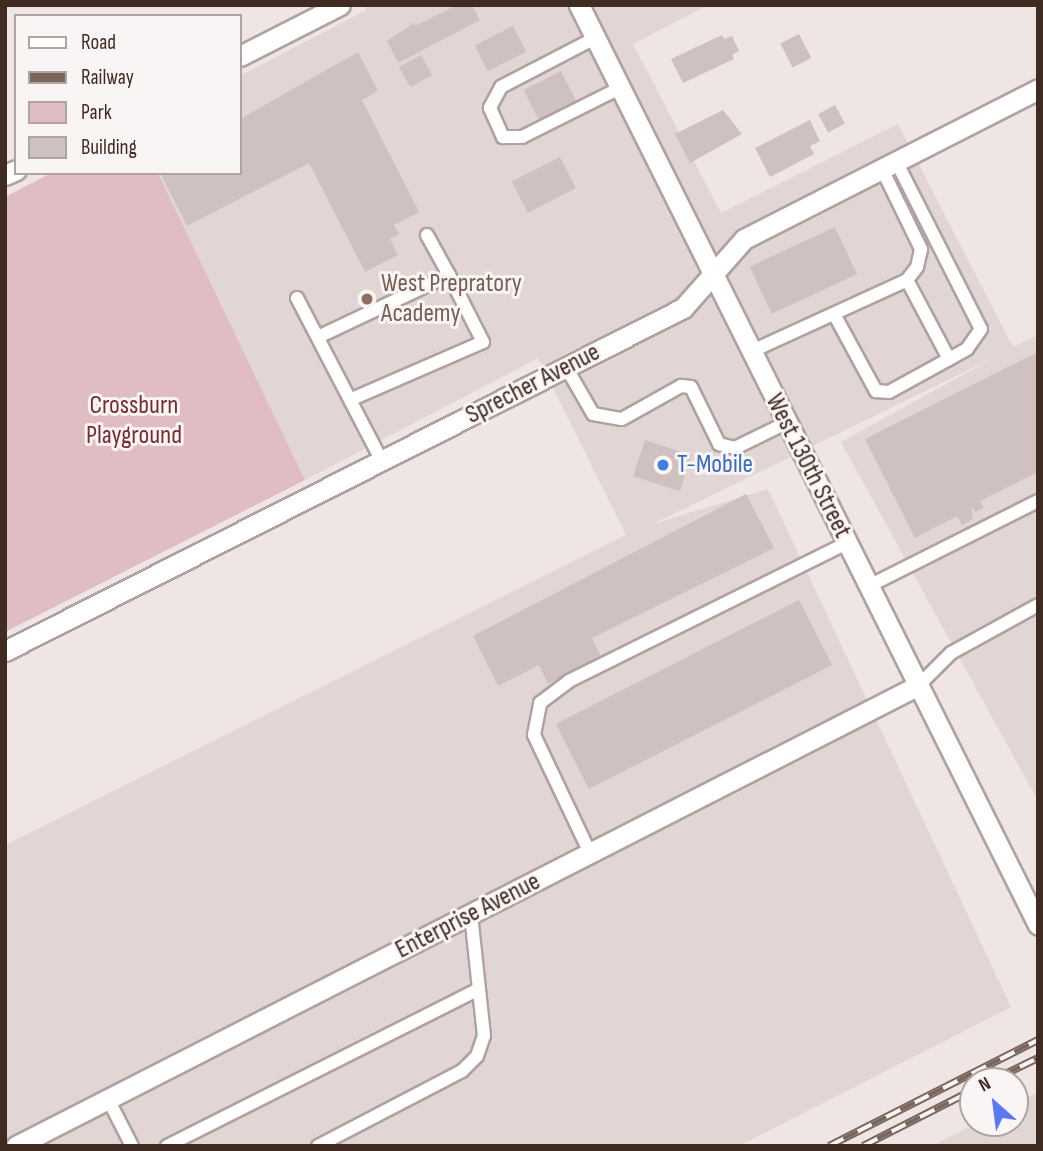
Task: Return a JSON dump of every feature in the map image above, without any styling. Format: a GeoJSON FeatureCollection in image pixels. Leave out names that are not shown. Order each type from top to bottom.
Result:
{"type":"FeatureCollection","features":[{"type":"Feature","properties":{"kind":"street"},"geometry":{"type":"LineString","coordinates":[[242,55],[340,5]]}},
{"type":"Feature","properties":{"kind":"street","name":"West 130th Street"},"geometry":{"type":"LineString","coordinates":[[579,5],[713,279],[1038,925]]}},
{"type":"Feature","properties":{"kind":"street","name":"Sprecher Avenue"},"geometry":{"type":"LineString","coordinates":[[5,651],[683,308],[713,279],[744,239],[1038,89]]}},
{"type":"Feature","properties":{"kind":"street","name":"Enterprise Avenue"},"geometry":{"type":"LineString","coordinates":[[16,1146],[919,685]]}},
{"type":"Feature","properties":{"kind":"lane"},"geometry":{"type":"LineString","coordinates":[[595,38],[500,87],[490,108],[503,137],[522,137],[620,88]]}},
{"type":"Feature","properties":{"kind":"lane"},"geometry":{"type":"LineString","coordinates":[[750,352],[907,280],[920,249],[889,165]]}},
{"type":"Feature","properties":{"kind":"lane"},"geometry":{"type":"LineString","coordinates":[[834,314],[876,391],[889,392],[967,349],[981,330],[889,165]]}},
{"type":"Feature","properties":{"kind":"lane"},"geometry":{"type":"LineString","coordinates":[[352,399],[483,342],[427,235]]}},
{"type":"Feature","properties":{"kind":"lane"},"geometry":{"type":"LineString","coordinates":[[318,337],[449,275]]}},
{"type":"Feature","properties":{"kind":"lane"},"geometry":{"type":"LineString","coordinates":[[907,280],[948,359]]}},
{"type":"Feature","properties":{"kind":"lane"},"geometry":{"type":"LineString","coordinates":[[297,298],[382,461]]}},
{"type":"Feature","properties":{"kind":"lane"},"geometry":{"type":"LineString","coordinates":[[566,367],[593,414],[622,419],[681,386],[691,387],[719,444],[735,448],[786,423]]}},
{"type":"Feature","properties":{"kind":"lane"},"geometry":{"type":"LineString","coordinates":[[869,586],[1038,501]]}},
{"type":"Feature","properties":{"kind":"lane"},"geometry":{"type":"LineString","coordinates":[[590,853],[534,734],[540,704],[569,681],[847,543]]}},
{"type":"Feature","properties":{"kind":"lane"},"geometry":{"type":"LineString","coordinates":[[919,685],[951,653],[1038,605]]}},
{"type":"Feature","properties":{"kind":"lane"},"geometry":{"type":"LineString","coordinates":[[318,1146],[462,1071],[477,1056],[484,1036],[471,914]]}},
{"type":"Feature","properties":{"kind":"lane"},"geometry":{"type":"LineString","coordinates":[[167,1146],[479,989]]}},
{"type":"Feature","properties":{"kind":"lane"},"geometry":{"type":"LineString","coordinates":[[108,1099],[132,1146]]}},
{"type":"Feature","properties":{"kind":"shaded area"},"geometry":{"type":"Polygon","coordinates":[[[364,5],[708,5],[633,44],[721,213],[898,124],[1013,347],[1038,335],[1038,801],[841,442],[995,357],[653,524],[768,489],[1011,1007],[739,1146],[5,1146],[5,845],[626,535],[538,358],[305,480],[159,175],[242,175],[242,75],[366,10],[364,5]]]}},
{"type":"Feature","properties":{"kind":"shaded area"},"geometry":{"type":"Polygon","coordinates":[[[1038,1092],[1038,1146],[932,1146],[959,1132],[959,1137],[1029,1137],[1029,1097],[1038,1092]]]}},
{"type":"Feature","properties":{"kind":"green space","name":"Crossburn Playground"},"geometry":{"type":"Polygon","coordinates":[[[47,175],[159,175],[305,480],[5,632],[5,197],[47,175]]]}},
{"type":"Feature","properties":{"kind":"building"},"geometry":{"type":"Polygon","coordinates":[[[457,5],[472,5],[480,20],[398,63],[387,41],[414,23],[415,26],[457,5]]]}},
{"type":"Feature","properties":{"kind":"building"},"geometry":{"type":"Polygon","coordinates":[[[513,26],[526,52],[488,71],[475,46],[513,26]]]}},
{"type":"Feature","properties":{"kind":"building"},"geometry":{"type":"Polygon","coordinates":[[[799,34],[811,58],[793,68],[780,44],[799,34]]]}},
{"type":"Feature","properties":{"kind":"building"},"geometry":{"type":"Polygon","coordinates":[[[722,35],[724,39],[732,36],[739,51],[732,55],[734,59],[683,83],[671,59],[722,35]]]}},
{"type":"Feature","properties":{"kind":"building"},"geometry":{"type":"Polygon","coordinates":[[[358,52],[378,91],[362,100],[419,212],[394,225],[399,234],[390,239],[398,255],[365,272],[309,163],[187,226],[161,175],[242,175],[242,118],[358,52]]]}},
{"type":"Feature","properties":{"kind":"building"},"geometry":{"type":"Polygon","coordinates":[[[421,55],[432,75],[410,87],[399,67],[421,55]]]}},
{"type":"Feature","properties":{"kind":"building"},"geometry":{"type":"Polygon","coordinates":[[[561,71],[576,100],[539,119],[524,90],[561,71]]]}},
{"type":"Feature","properties":{"kind":"building"},"geometry":{"type":"Polygon","coordinates":[[[835,105],[845,124],[828,132],[818,114],[835,105]]]}},
{"type":"Feature","properties":{"kind":"building"},"geometry":{"type":"Polygon","coordinates":[[[723,110],[742,134],[690,163],[675,134],[723,110]]]}},
{"type":"Feature","properties":{"kind":"building"},"geometry":{"type":"Polygon","coordinates":[[[810,120],[820,141],[810,146],[814,154],[770,177],[755,148],[810,120]]]}},
{"type":"Feature","properties":{"kind":"building"},"geometry":{"type":"Polygon","coordinates":[[[560,157],[576,188],[528,213],[512,182],[560,157]]]}},
{"type":"Feature","properties":{"kind":"building"},"geometry":{"type":"Polygon","coordinates":[[[835,227],[857,274],[772,314],[750,267],[835,227]]]}},
{"type":"Feature","properties":{"kind":"building"},"geometry":{"type":"Polygon","coordinates":[[[1038,352],[1038,472],[980,501],[984,508],[976,512],[971,506],[973,519],[962,525],[957,516],[915,538],[865,439],[1038,352]]]}},
{"type":"Feature","properties":{"kind":"building","name":"T-Mobile"},"geometry":{"type":"Polygon","coordinates":[[[645,440],[692,455],[680,491],[633,476],[645,440]]]}},
{"type":"Feature","properties":{"kind":"building"},"geometry":{"type":"Polygon","coordinates":[[[746,494],[774,548],[592,638],[601,656],[548,684],[539,665],[498,686],[473,636],[746,494]]]}},
{"type":"Feature","properties":{"kind":"building"},"geometry":{"type":"Polygon","coordinates":[[[799,600],[832,665],[589,789],[556,724],[799,600]]]}},
{"type":"Feature","properties":{"kind":"railway"},"geometry":{"type":"LineString","coordinates":[[829,1146],[1038,1040]]}},
{"type":"Feature","properties":{"kind":"railway"},"geometry":{"type":"LineString","coordinates":[[1020,1067],[1038,1058]]}},
{"type":"Feature","properties":{"kind":"railway"},"geometry":{"type":"LineString","coordinates":[[863,1146],[959,1097]]}},
{"type":"Feature","properties":{"kind":"place","name":"West Prepratory Academy"},"geometry":{"type":"Point","coordinates":[367,299]}},
{"type":"Feature","properties":{"kind":"place","name":"T-Mobile"},"geometry":{"type":"Point","coordinates":[663,465]}}]}
